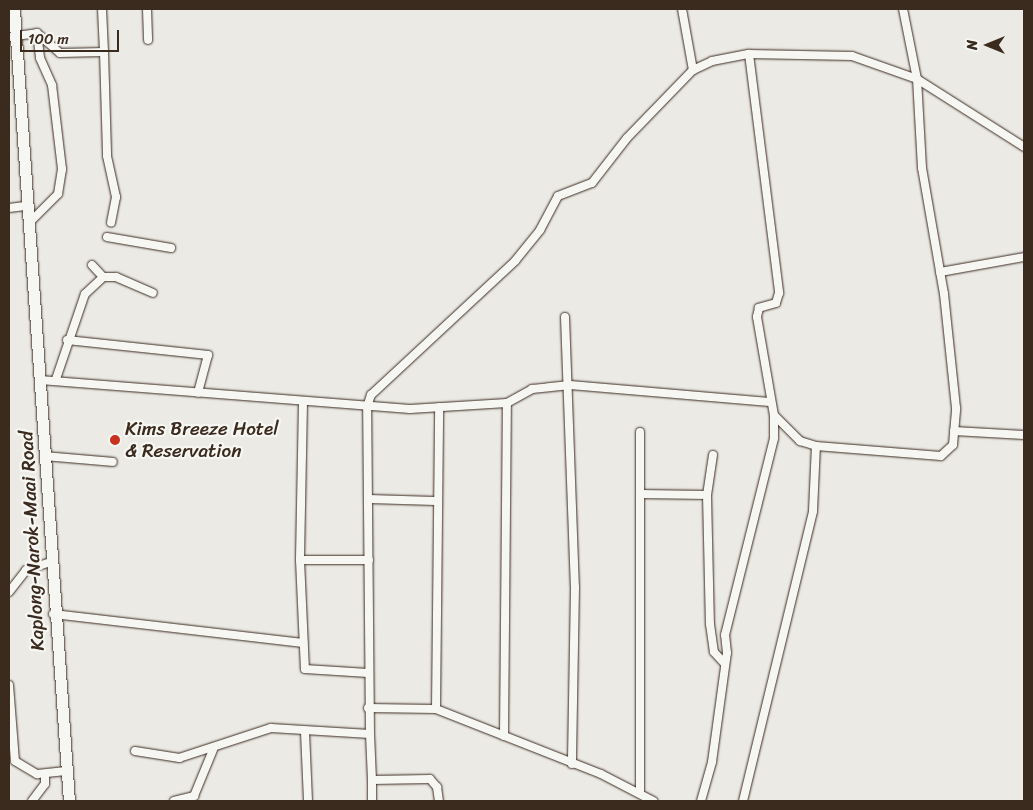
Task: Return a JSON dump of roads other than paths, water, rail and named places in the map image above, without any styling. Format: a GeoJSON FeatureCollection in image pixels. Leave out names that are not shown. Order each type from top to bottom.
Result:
{"type":"FeatureCollection","features":[{"type":"Feature","properties":{"kind":"highway","name":"Kaplong-Narok-Maai Road"},"geometry":{"type":"LineString","coordinates":[[14,9],[12,37],[40,380],[53,614],[70,800]]}},
{"type":"Feature","properties":{"kind":"street"},"geometry":{"type":"LineString","coordinates":[[102,9],[107,156],[116,197],[111,223]]}},
{"type":"Feature","properties":{"kind":"street"},"geometry":{"type":"LineString","coordinates":[[147,9],[148,40]]}},
{"type":"Feature","properties":{"kind":"street"},"geometry":{"type":"LineString","coordinates":[[682,9],[693,70]]}},
{"type":"Feature","properties":{"kind":"street"},"geometry":{"type":"LineString","coordinates":[[774,416],[800,441],[816,446],[941,456],[950,449],[956,408],[940,272],[922,168],[917,79],[903,9]]}},
{"type":"Feature","properties":{"kind":"street"},"geometry":{"type":"LineString","coordinates":[[12,37],[37,33]]}},
{"type":"Feature","properties":{"kind":"street"},"geometry":{"type":"LineString","coordinates":[[37,33],[60,53],[104,52]]}},
{"type":"Feature","properties":{"kind":"street"},"geometry":{"type":"LineString","coordinates":[[26,226],[58,194],[63,176],[52,84],[40,58],[37,33]]}},
{"type":"Feature","properties":{"kind":"street"},"geometry":{"type":"LineString","coordinates":[[701,801],[712,762],[725,664],[725,634],[774,438],[774,416],[769,402],[757,317],[759,308],[776,303],[780,294],[749,54]]}},
{"type":"Feature","properties":{"kind":"street"},"geometry":{"type":"LineString","coordinates":[[372,801],[368,708],[370,560],[367,407],[371,395],[514,261],[540,230],[558,196],[592,183],[627,138],[693,70],[712,61],[749,54],[852,56],[917,79],[1024,147]]}},
{"type":"Feature","properties":{"kind":"street"},"geometry":{"type":"LineString","coordinates":[[9,208],[25,206]]}},
{"type":"Feature","properties":{"kind":"street"},"geometry":{"type":"LineString","coordinates":[[107,237],[172,248]]}},
{"type":"Feature","properties":{"kind":"street"},"geometry":{"type":"LineString","coordinates":[[940,272],[1024,257]]}},
{"type":"Feature","properties":{"kind":"street"},"geometry":{"type":"LineString","coordinates":[[92,265],[104,277]]}},
{"type":"Feature","properties":{"kind":"street"},"geometry":{"type":"LineString","coordinates":[[56,378],[67,340],[85,294],[104,277],[116,276],[153,293]]}},
{"type":"Feature","properties":{"kind":"street"},"geometry":{"type":"LineString","coordinates":[[565,317],[570,385],[572,764]]}},
{"type":"Feature","properties":{"kind":"street"},"geometry":{"type":"LineString","coordinates":[[67,340],[208,356],[198,393]]}},
{"type":"Feature","properties":{"kind":"street"},"geometry":{"type":"LineString","coordinates":[[40,380],[56,378],[198,393],[367,407],[507,403],[532,389],[570,385],[769,402]]}},
{"type":"Feature","properties":{"kind":"street"},"geometry":{"type":"LineString","coordinates":[[303,402],[300,560],[306,672],[368,673]]}},
{"type":"Feature","properties":{"kind":"street"},"geometry":{"type":"LineString","coordinates":[[504,736],[507,403]]}},
{"type":"Feature","properties":{"kind":"street"},"geometry":{"type":"LineString","coordinates":[[436,708],[435,501],[439,406]]}},
{"type":"Feature","properties":{"kind":"street"},"geometry":{"type":"LineString","coordinates":[[954,431],[1024,435]]}},
{"type":"Feature","properties":{"kind":"street"},"geometry":{"type":"LineString","coordinates":[[640,432],[640,792]]}},
{"type":"Feature","properties":{"kind":"street"},"geometry":{"type":"LineString","coordinates":[[742,801],[811,520],[816,446]]}},
{"type":"Feature","properties":{"kind":"street"},"geometry":{"type":"LineString","coordinates":[[713,455],[707,494],[710,624],[714,652],[725,664]]}},
{"type":"Feature","properties":{"kind":"street"},"geometry":{"type":"LineString","coordinates":[[45,456],[113,462]]}},
{"type":"Feature","properties":{"kind":"street"},"geometry":{"type":"LineString","coordinates":[[640,494],[707,494]]}},
{"type":"Feature","properties":{"kind":"street"},"geometry":{"type":"LineString","coordinates":[[369,499],[435,501]]}},
{"type":"Feature","properties":{"kind":"street"},"geometry":{"type":"LineString","coordinates":[[300,560],[370,560]]}},
{"type":"Feature","properties":{"kind":"street"},"geometry":{"type":"LineString","coordinates":[[9,592],[26,570],[51,562]]}},
{"type":"Feature","properties":{"kind":"street"},"geometry":{"type":"LineString","coordinates":[[53,614],[303,643]]}},
{"type":"Feature","properties":{"kind":"street"},"geometry":{"type":"LineString","coordinates":[[9,685],[12,753],[20,767],[45,775],[66,771]]}},
{"type":"Feature","properties":{"kind":"street"},"geometry":{"type":"LineString","coordinates":[[368,708],[436,708],[640,792],[652,801]]}},
{"type":"Feature","properties":{"kind":"street"},"geometry":{"type":"LineString","coordinates":[[135,751],[165,759],[213,750],[271,728],[306,732],[370,734]]}},
{"type":"Feature","properties":{"kind":"street"},"geometry":{"type":"LineString","coordinates":[[306,732],[308,801]]}},
{"type":"Feature","properties":{"kind":"street"},"geometry":{"type":"LineString","coordinates":[[174,801],[194,796],[213,750]]}},
{"type":"Feature","properties":{"kind":"street"},"geometry":{"type":"LineString","coordinates":[[32,801],[45,784],[45,775]]}},
{"type":"Feature","properties":{"kind":"street"},"geometry":{"type":"LineString","coordinates":[[372,780],[430,779],[438,787],[439,800],[448,801]]}},
{"type":"Feature","properties":{"kind":"place","name":"Kims Breeze Hotel & Reservation"},"geometry":{"type":"Point","coordinates":[115,440]}}]}
